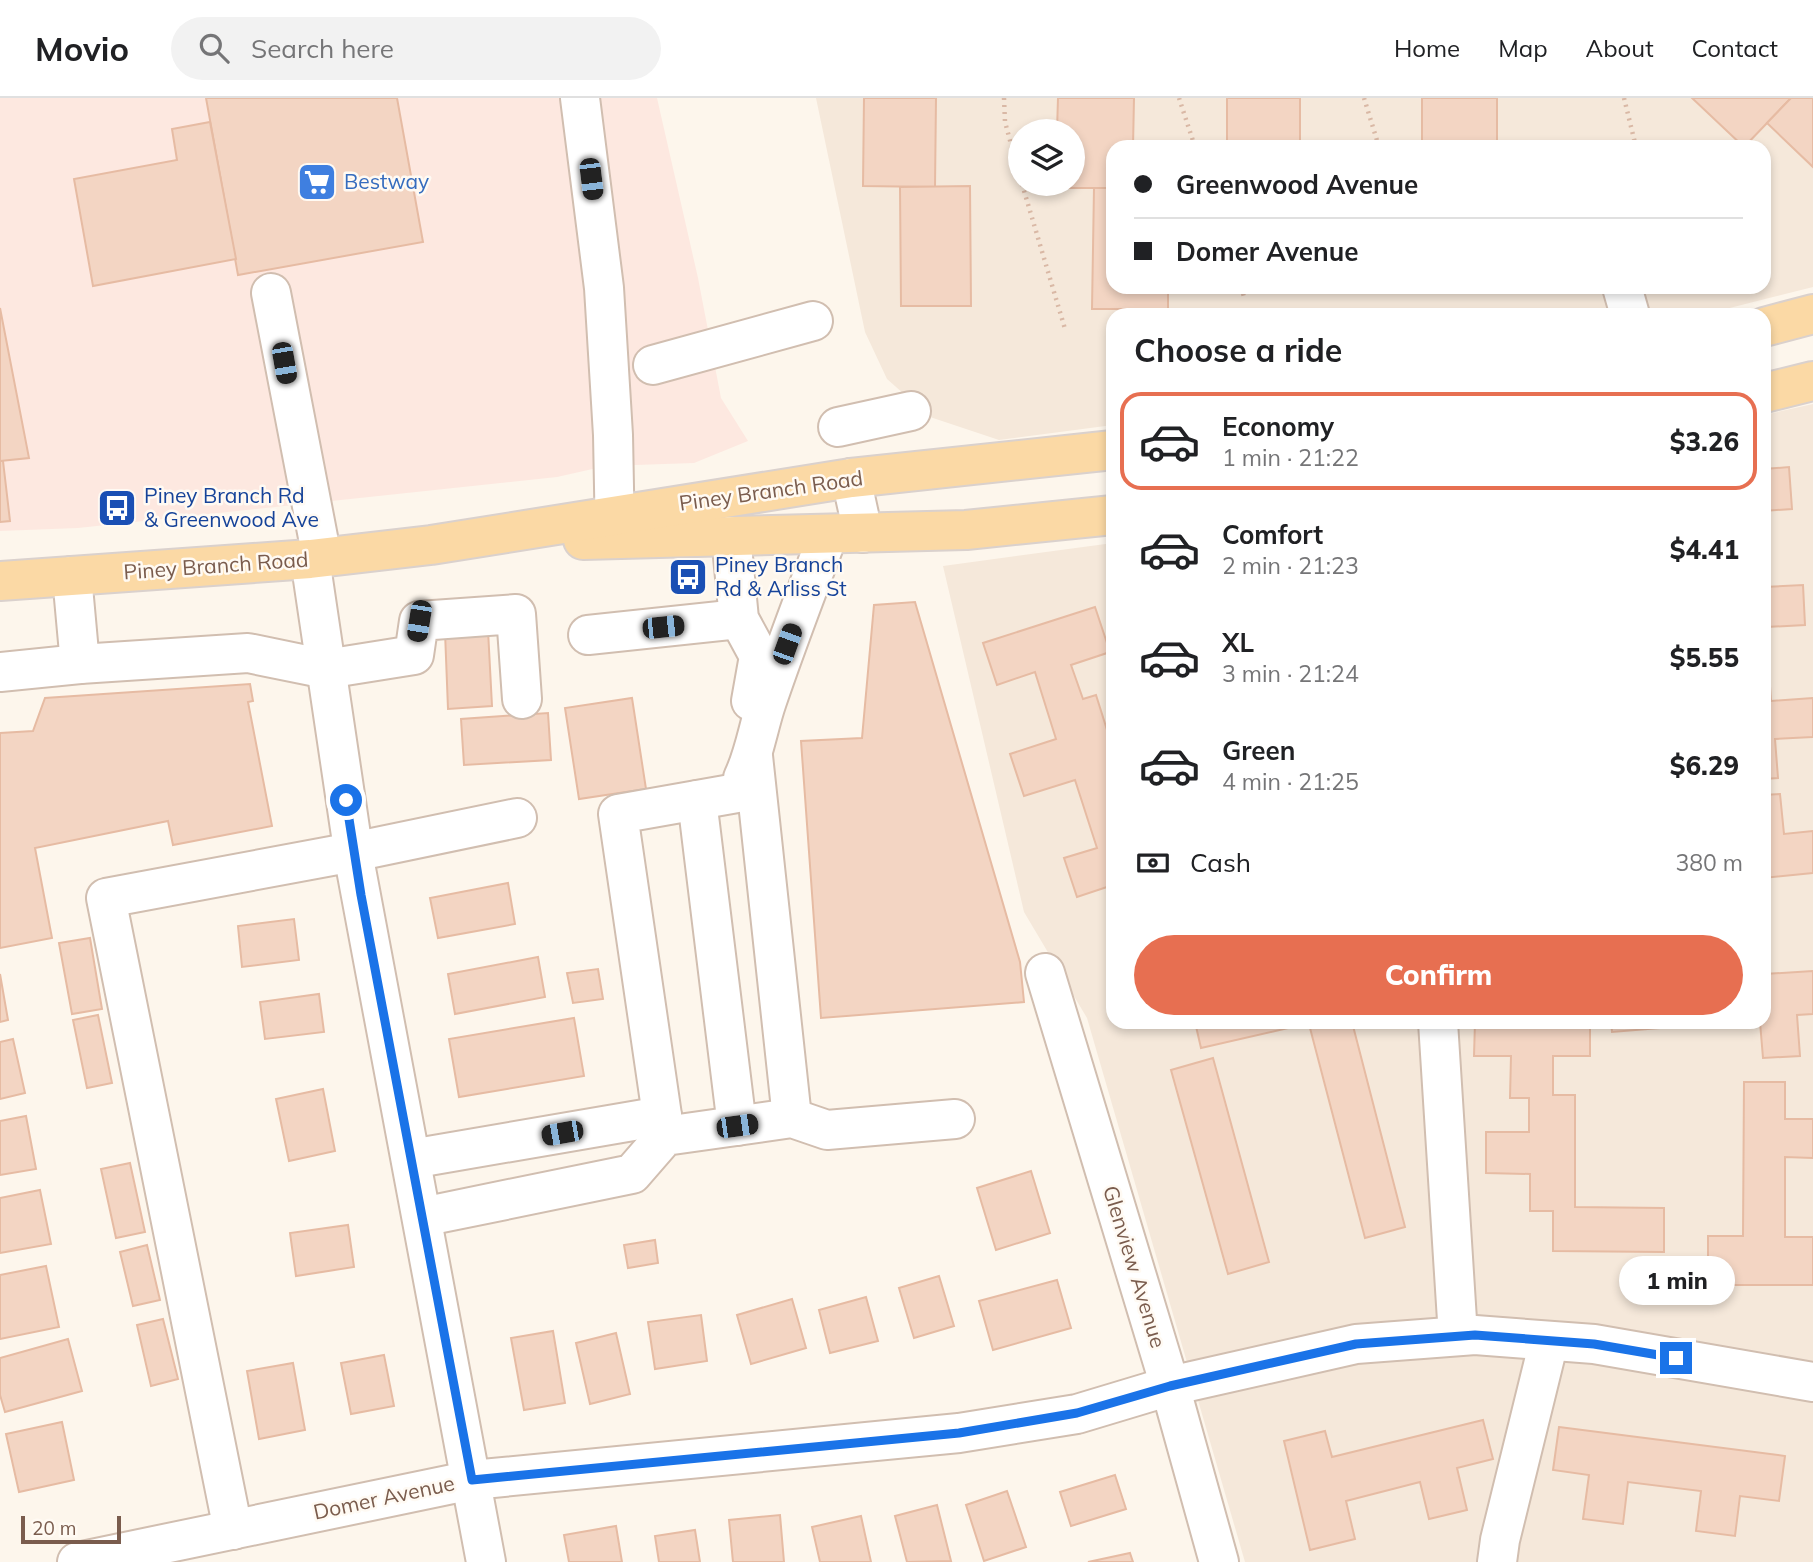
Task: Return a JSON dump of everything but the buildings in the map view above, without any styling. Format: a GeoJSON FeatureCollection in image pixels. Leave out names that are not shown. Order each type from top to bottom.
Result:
{"type":"FeatureCollection","features":[{"type":"Feature","properties":{"kind":"main road"},"geometry":{"type":"LineString","coordinates":[[1771,325],[1813,314]]}},
{"type":"Feature","properties":{"kind":"main road"},"geometry":{"type":"LineString","coordinates":[[1771,391],[1813,381]]}},
{"type":"Feature","properties":{"kind":"main road","name":"Piney Branch Road"},"geometry":{"type":"LineString","coordinates":[[0,581],[316,559],[615,527],[852,478],[1106,451]]}},
{"type":"Feature","properties":{"kind":"main road","name":"Piney Branch Road"},"geometry":{"type":"LineString","coordinates":[[615,527],[731,536],[846,534],[967,530],[1106,516]]}},
{"type":"Feature","properties":{"kind":"street"},"geometry":{"type":"LineString","coordinates":[[580,98],[604,288],[613,435],[615,527]]}},
{"type":"Feature","properties":{"kind":"street"},"geometry":{"type":"LineString","coordinates":[[271,293],[316,559],[326,669],[354,852],[486,1562]]}},
{"type":"Feature","properties":{"kind":"street"},"geometry":{"type":"LineString","coordinates":[[653,365],[813,321]]}},
{"type":"Feature","properties":{"kind":"street"},"geometry":{"type":"LineString","coordinates":[[838,427],[911,411]]}},
{"type":"Feature","properties":{"kind":"street"},"geometry":{"type":"LineString","coordinates":[[737,793],[753,756],[761,719],[846,534],[852,478]]}},
{"type":"Feature","properties":{"kind":"street"},"geometry":{"type":"LineString","coordinates":[[731,536],[739,619],[759,656],[737,793]]}},
{"type":"Feature","properties":{"kind":"street"},"geometry":{"type":"LineString","coordinates":[[72,576],[80,664]]}},
{"type":"Feature","properties":{"kind":"street"},"geometry":{"type":"LineString","coordinates":[[0,672],[248,653],[326,669],[414,655],[419,621],[516,614],[522,699]]}},
{"type":"Feature","properties":{"kind":"street"},"geometry":{"type":"LineString","coordinates":[[588,635],[739,619]]}},
{"type":"Feature","properties":{"kind":"street"},"geometry":{"type":"LineString","coordinates":[[753,756],[792,1118]]}},
{"type":"Feature","properties":{"kind":"street"},"geometry":{"type":"LineString","coordinates":[[422,1217],[632,1174],[663,1126],[618,814],[737,793]]}},
{"type":"Feature","properties":{"kind":"street"},"geometry":{"type":"LineString","coordinates":[[697,800],[737,1126]]}},
{"type":"Feature","properties":{"kind":"street"},"geometry":{"type":"LineString","coordinates":[[233,1530],[106,898],[354,852],[517,818]]}},
{"type":"Feature","properties":{"kind":"street","name":"Glenview Avenue"},"geometry":{"type":"LineString","coordinates":[[1045,973],[1170,1386],[1219,1562]]}},
{"type":"Feature","properties":{"kind":"street"},"geometry":{"type":"LineString","coordinates":[[1438,1029],[1458,1336]]}},
{"type":"Feature","properties":{"kind":"street"},"geometry":{"type":"LineString","coordinates":[[411,1160],[663,1126],[737,1126],[792,1118],[827,1130],[955,1119]]}},
{"type":"Feature","properties":{"kind":"street","name":"Domer Avenue"},"geometry":{"type":"LineString","coordinates":[[77,1562],[472,1480],[959,1433],[1077,1413],[1170,1386],[1356,1344],[1475,1335],[1594,1344],[1813,1382]]}},
{"type":"Feature","properties":{"kind":"street"},"geometry":{"type":"LineString","coordinates":[[1497,1562],[1500,1540],[1549,1341]]}},
{"type":"Feature","properties":{"kind":"path"},"geometry":{"type":"LineString","coordinates":[[1004,98],[1008,133]]}},
{"type":"Feature","properties":{"kind":"path"},"geometry":{"type":"LineString","coordinates":[[1179,98],[1193,140]]}},
{"type":"Feature","properties":{"kind":"path"},"geometry":{"type":"LineString","coordinates":[[1364,98],[1376,140]]}},
{"type":"Feature","properties":{"kind":"path"},"geometry":{"type":"LineString","coordinates":[[1623,98],[1634,140]]}},
{"type":"Feature","properties":{"kind":"path"},"geometry":{"type":"LineString","coordinates":[[1026,196],[1065,330]]}},
{"type":"Feature","properties":{"kind":"path"},"geometry":{"type":"LineString","coordinates":[[1243,294],[1245,300]]}},
{"type":"Feature","properties":{"kind":"shaded area"},"geometry":{"type":"Polygon","coordinates":[[[0,98],[657,98],[698,278],[721,398],[748,441],[694,463],[606,466],[557,477],[78,528],[0,531],[0,98]]]}},
{"type":"Feature","properties":{"kind":"shaded area"},"geometry":{"type":"Polygon","coordinates":[[[816,98],[1813,98],[1813,287],[1730,308],[1106,308],[1106,426],[999,440],[930,417],[887,379],[865,332],[816,98]]]}},
{"type":"Feature","properties":{"kind":"shaded area"},"geometry":{"type":"Polygon","coordinates":[[[1813,404],[1813,1562],[1245,1562],[1087,1018],[1024,912],[943,566],[1106,544],[1106,1029],[1771,1029],[1771,413],[1813,404]]]}},
{"type":"Feature","properties":{"kind":"place","name":"Bestway"},"geometry":{"type":"Point","coordinates":[317,182]}},
{"type":"Feature","properties":{"kind":"place","name":"Piney Branch Rd & Greenwood Ave"},"geometry":{"type":"Point","coordinates":[117,508]}},
{"type":"Feature","properties":{"kind":"place","name":"Piney Branch Rd & Arliss St"},"geometry":{"type":"Point","coordinates":[688,577]}},
{"type":"Feature","properties":{"kind":"route"},"geometry":{"type":"LineString","coordinates":[[346,800],[356,869],[472,1480],[959,1433],[1077,1413],[1170,1386],[1356,1344],[1475,1335],[1594,1344],[1676,1358]]}}]}
